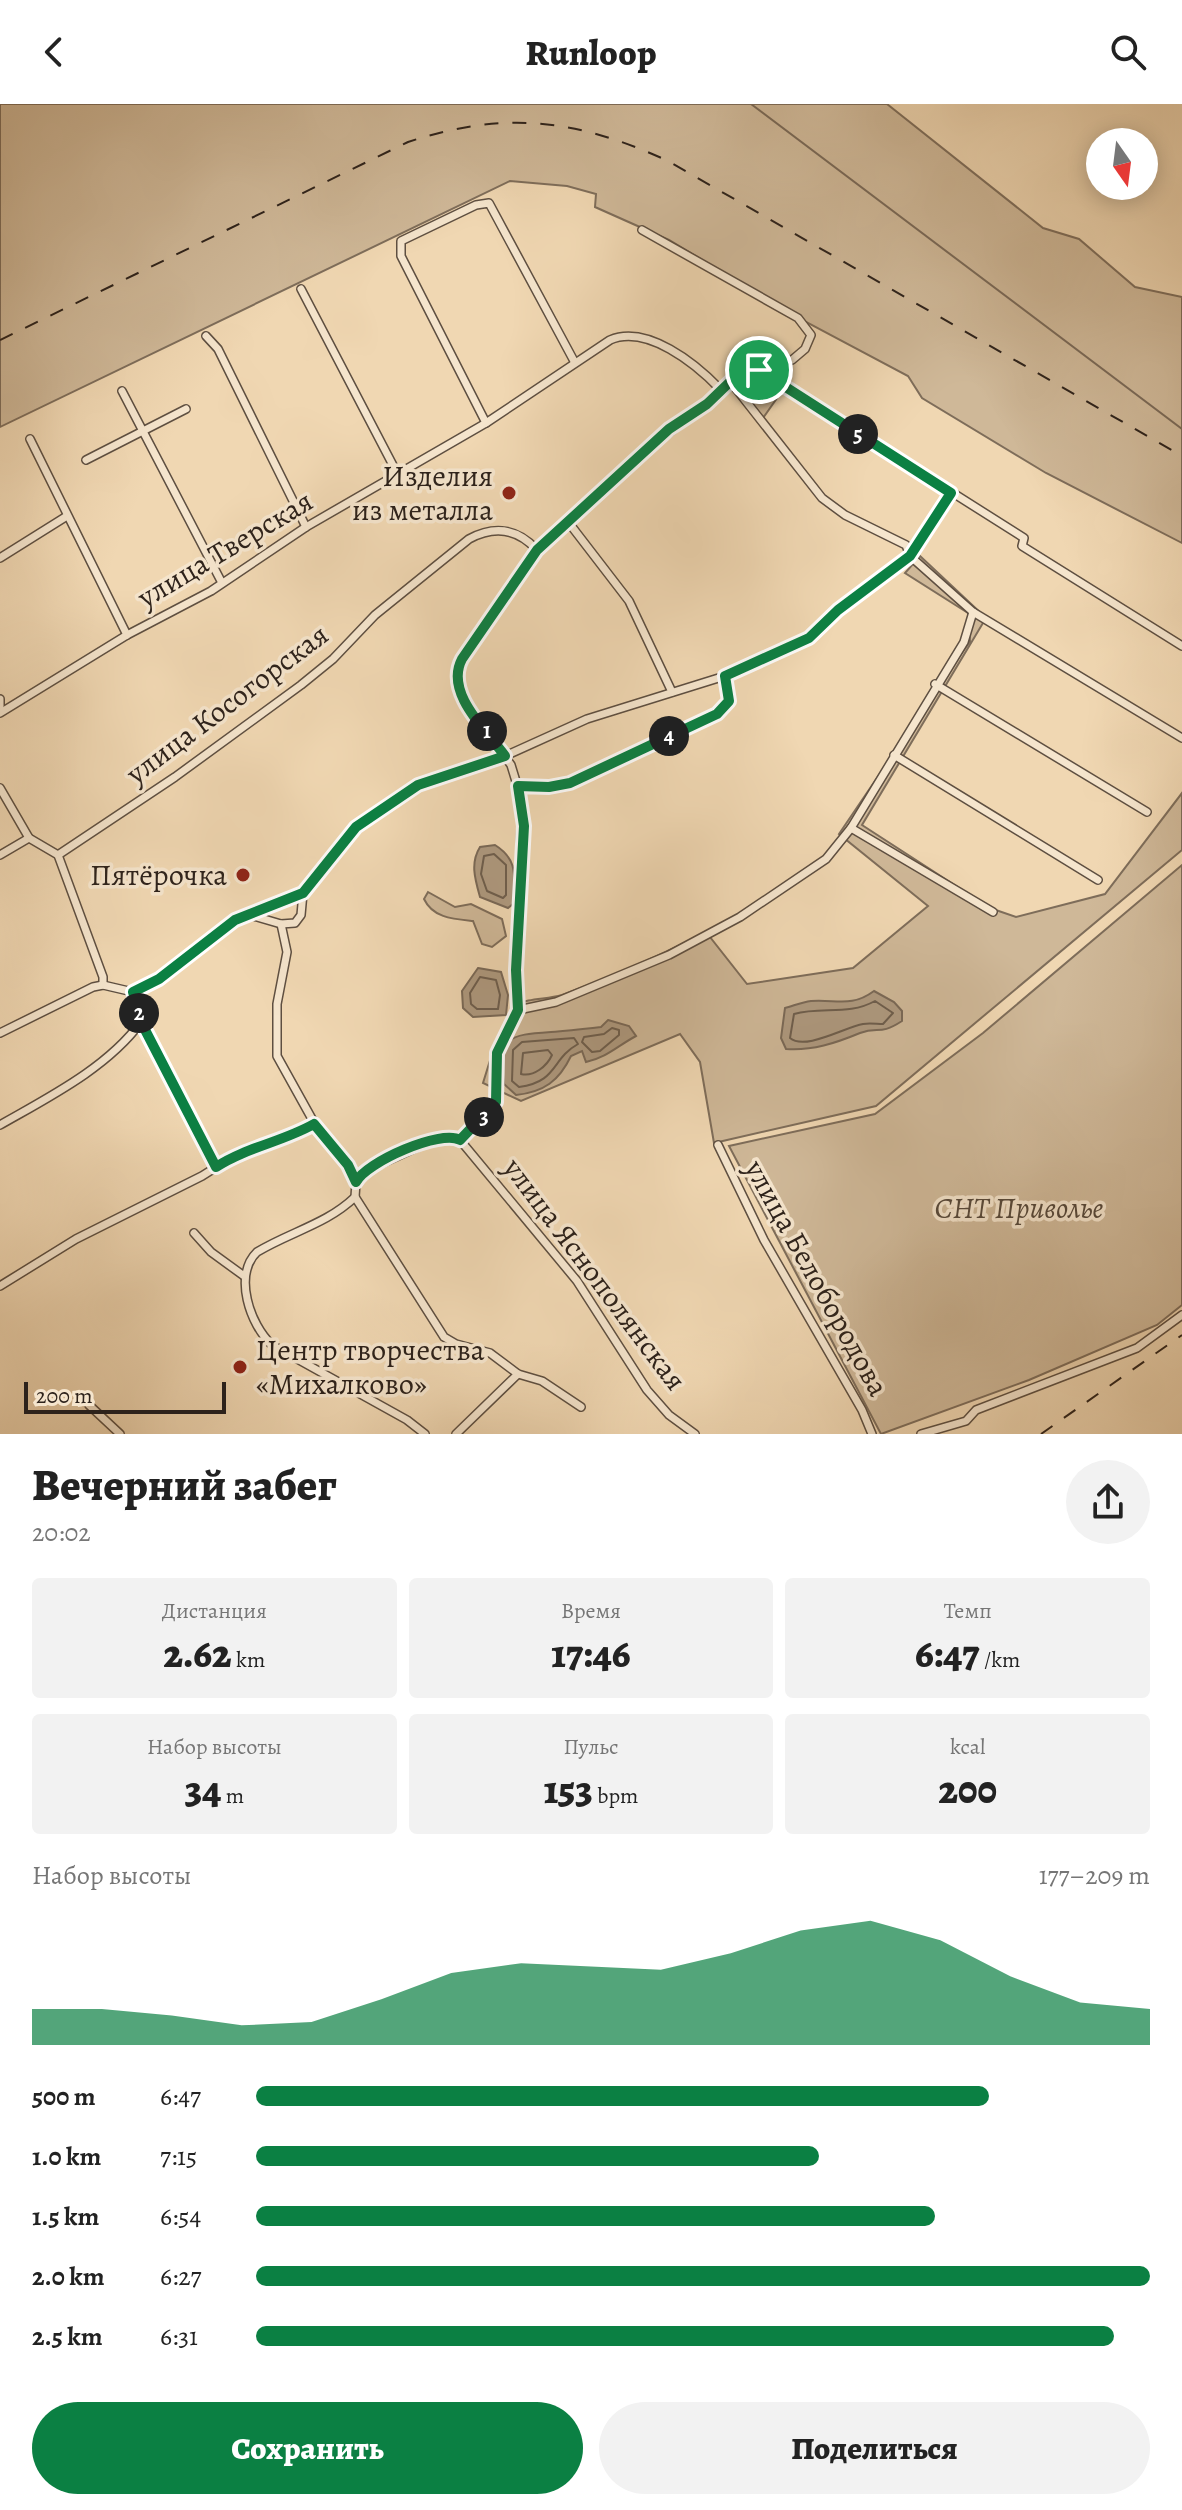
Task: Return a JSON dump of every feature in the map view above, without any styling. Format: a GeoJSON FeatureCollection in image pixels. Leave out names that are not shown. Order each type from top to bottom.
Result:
{"type":"FeatureCollection","features":[{"type":"Feature","properties":{"kind":"street"},"geometry":{"type":"LineString","coordinates":[[486,423],[401,256],[399,247],[402,240],[486,202],[499,219],[574,361]]}},
{"type":"Feature","properties":{"kind":"street"},"geometry":{"type":"LineString","coordinates":[[356,1182],[363,1172],[416,1146],[445,1136],[460,1140],[496,1102],[497,1053],[518,1010],[516,970],[524,826],[518,786],[505,756],[463,700],[457,685],[458,666],[537,550],[629,463],[730,381],[785,364],[800,354],[811,335],[806,325],[642,230]]}},
{"type":"Feature","properties":{"kind":"street"},"geometry":{"type":"LineString","coordinates":[[301,289],[397,473]]}},
{"type":"Feature","properties":{"kind":"street"},"geometry":{"type":"LineString","coordinates":[[206,336],[218,349],[306,527]]}},
{"type":"Feature","properties":{"kind":"street","name":"улица Тверская"},"geometry":{"type":"LineString","coordinates":[[0,713],[127,635],[222,583],[306,527],[486,423],[574,361],[617,337],[635,336],[672,352],[720,389]]}},
{"type":"Feature","properties":{"kind":"street"},"geometry":{"type":"LineString","coordinates":[[759,370],[1024,538],[1022,546],[1182,646]]}},
{"type":"Feature","properties":{"kind":"street"},"geometry":{"type":"LineString","coordinates":[[730,381],[822,498],[845,515],[906,545],[910,556],[973,612],[1182,738]]}},
{"type":"Feature","properties":{"kind":"street"},"geometry":{"type":"LineString","coordinates":[[122,391],[222,583]]}},
{"type":"Feature","properties":{"kind":"street"},"geometry":{"type":"LineString","coordinates":[[86,460],[186,409]]}},
{"type":"Feature","properties":{"kind":"street"},"geometry":{"type":"LineString","coordinates":[[30,439],[114,603],[127,635]]}},
{"type":"Feature","properties":{"kind":"street"},"geometry":{"type":"LineString","coordinates":[[0,1033],[64,999],[103,985],[133,992],[159,979],[218,932],[248,915],[303,893],[356,827],[423,782],[505,756],[547,735],[725,676],[809,638],[838,610],[910,556],[951,493]]}},
{"type":"Feature","properties":{"kind":"street"},"geometry":{"type":"LineString","coordinates":[[0,558],[67,516]]}},
{"type":"Feature","properties":{"kind":"street"},"geometry":{"type":"LineString","coordinates":[[569,523],[629,601],[672,692]]}},
{"type":"Feature","properties":{"kind":"street","name":"улица Косогорская"},"geometry":{"type":"LineString","coordinates":[[58,855],[175,777],[301,685],[386,605],[469,539],[487,532],[514,532],[537,550]]}},
{"type":"Feature","properties":{"kind":"street"},"geometry":{"type":"LineString","coordinates":[[518,1010],[556,1002],[704,937],[768,900],[826,859],[851,828],[935,684],[964,642],[973,612]]}},
{"type":"Feature","properties":{"kind":"street"},"geometry":{"type":"LineString","coordinates":[[518,786],[549,787],[570,783],[710,717],[728,703],[725,676]]}},
{"type":"Feature","properties":{"kind":"street"},"geometry":{"type":"LineString","coordinates":[[935,684],[1147,812]]}},
{"type":"Feature","properties":{"kind":"street"},"geometry":{"type":"LineString","coordinates":[[0,699],[0,706]]}},
{"type":"Feature","properties":{"kind":"street"},"geometry":{"type":"LineString","coordinates":[[894,755],[1098,880]]}},
{"type":"Feature","properties":{"kind":"street"},"geometry":{"type":"LineString","coordinates":[[0,788],[29,838],[58,855],[84,917],[103,985]]}},
{"type":"Feature","properties":{"kind":"street"},"geometry":{"type":"LineString","coordinates":[[851,828],[993,912]]}},
{"type":"Feature","properties":{"kind":"street"},"geometry":{"type":"LineString","coordinates":[[0,855],[29,838]]}},
{"type":"Feature","properties":{"kind":"street"},"geometry":{"type":"LineString","coordinates":[[248,915],[281,926],[293,924],[302,920],[303,893]]}},
{"type":"Feature","properties":{"kind":"street"},"geometry":{"type":"LineString","coordinates":[[281,926],[287,952],[277,1004],[277,1056],[314,1124],[348,1165],[356,1182],[355,1197],[441,1334],[456,1344],[490,1353],[518,1374],[542,1381],[581,1407]]}},
{"type":"Feature","properties":{"kind":"street"},"geometry":{"type":"LineString","coordinates":[[133,992],[141,1022],[216,1167]]}},
{"type":"Feature","properties":{"kind":"street"},"geometry":{"type":"LineString","coordinates":[[0,1125],[80,1076],[127,1040],[141,1022]]}},
{"type":"Feature","properties":{"kind":"street"},"geometry":{"type":"LineString","coordinates":[[0,1286],[76,1239],[240,1152],[282,1140],[314,1124]]}},
{"type":"Feature","properties":{"kind":"street","name":"улица Яснополянская"},"geometry":{"type":"LineString","coordinates":[[460,1140],[577,1281],[647,1390],[669,1415],[695,1434]]}},
{"type":"Feature","properties":{"kind":"street","name":"улица Белобородова"},"geometry":{"type":"LineString","coordinates":[[718,1145],[764,1240],[862,1410],[872,1434]]}},
{"type":"Feature","properties":{"kind":"street"},"geometry":{"type":"LineString","coordinates":[[355,1197],[324,1221],[257,1252],[244,1276],[245,1290],[260,1329],[272,1345],[407,1420],[425,1434]]}},
{"type":"Feature","properties":{"kind":"street"},"geometry":{"type":"LineString","coordinates":[[194,1233],[211,1252],[244,1276]]}},
{"type":"Feature","properties":{"kind":"street"},"geometry":{"type":"LineString","coordinates":[[921,1434],[966,1421],[976,1410],[1137,1348],[1182,1315]]}},
{"type":"Feature","properties":{"kind":"street"},"geometry":{"type":"LineString","coordinates":[[456,1434],[518,1374]]}},
{"type":"Feature","properties":{"kind":"street"},"geometry":{"type":"LineString","coordinates":[[89,1405],[120,1434]]}},
{"type":"Feature","properties":{"kind":"green space"},"geometry":{"type":"Polygon","coordinates":[[[0,104],[887,104],[1043,228],[1079,239],[1135,287],[1182,297],[1182,543],[1046,473],[922,398],[908,376],[806,322],[669,240],[595,207],[596,194],[567,186],[510,181],[0,427],[0,104]]]}},
{"type":"Feature","properties":{"kind":"green space"},"geometry":{"type":"Polygon","coordinates":[[[760,374],[782,391],[763,418],[736,383],[760,374]]]}},
{"type":"Feature","properties":{"kind":"green space"},"geometry":{"type":"Polygon","coordinates":[[[920,556],[986,618],[862,825],[990,908],[1016,917],[1105,894],[1182,793],[1182,850],[876,1106],[714,1143],[700,1062],[680,1034],[521,1101],[483,1083],[492,1054],[520,1019],[514,1006],[520,1003],[562,995],[653,958],[706,932],[747,984],[853,968],[928,906],[839,834],[970,641],[968,613],[905,573],[920,556]]]}},
{"type":"Feature","properties":{"kind":"green space","name":"СНТ Приволье"},"geometry":{"type":"Polygon","coordinates":[[[1182,865],[1182,1305],[1157,1325],[1029,1380],[881,1434],[729,1146],[875,1114],[983,1033],[1182,865]]]}},
{"type":"Feature","properties":{"kind":"green space"},"geometry":{"type":"Polygon","coordinates":[[[428,892],[455,907],[471,904],[502,919],[506,936],[492,947],[482,944],[473,921],[438,914],[424,899],[428,892]]]}},
{"type":"Feature","properties":{"kind":"water"},"geometry":{"type":"Polygon","coordinates":[[[495,845],[508,857],[514,870],[514,903],[508,908],[480,897],[475,877],[475,859],[480,847],[495,845]]]}},
{"type":"Feature","properties":{"kind":"water"},"geometry":{"type":"Polygon","coordinates":[[[478,968],[501,972],[508,995],[506,1015],[473,1017],[463,1008],[462,991],[478,968]]]}},
{"type":"Feature","properties":{"kind":"water"},"geometry":{"type":"Polygon","coordinates":[[[874,991],[894,1002],[902,1011],[902,1021],[884,1030],[866,1031],[824,1046],[786,1049],[781,1038],[785,1008],[811,1001],[851,1001],[874,991]]]}},
{"type":"Feature","properties":{"kind":"water"},"geometry":{"type":"Polygon","coordinates":[[[608,1020],[629,1026],[636,1036],[593,1060],[586,1062],[582,1051],[571,1056],[556,1079],[535,1091],[516,1095],[504,1084],[503,1056],[509,1041],[525,1035],[601,1027],[608,1020]]]}},
{"type":"Feature","properties":{"kind":"waterway"},"geometry":{"type":"LineString","coordinates":[[751,104],[1182,429]]}},
{"type":"Feature","properties":{"kind":"railway"},"geometry":{"type":"LineString","coordinates":[[0,340],[408,142],[477,126],[540,124],[603,136],[668,161],[1182,456]]}},
{"type":"Feature","properties":{"kind":"railway"},"geometry":{"type":"LineString","coordinates":[[1041,1434],[1182,1335]]}},
{"type":"Feature","properties":{"kind":"place","name":"Изделия из металла"},"geometry":{"type":"Point","coordinates":[509,493]}},
{"type":"Feature","properties":{"kind":"place","name":"Пятёрочка"},"geometry":{"type":"Point","coordinates":[243,875]}},
{"type":"Feature","properties":{"kind":"place","name":"Центр творчества «Михалково»"},"geometry":{"type":"Point","coordinates":[240,1367]}},
{"type":"Feature","properties":{"kind":"route"},"geometry":{"type":"LineString","coordinates":[[759,370],[951,493],[910,556],[838,610],[809,638],[725,676],[729,701],[717,714],[623,755],[570,783],[557,787],[518,786],[524,826],[516,970],[517,1018],[497,1053],[496,1102],[460,1140],[445,1136],[416,1146],[363,1172],[356,1182],[348,1165],[314,1124],[282,1140],[240,1152],[216,1167],[141,1022],[133,992],[159,979],[235,920],[277,906],[303,893],[356,827],[418,785],[505,756],[459,692],[457,674],[462,659],[537,550],[669,429],[707,404],[734,378],[759,370]]}}]}
